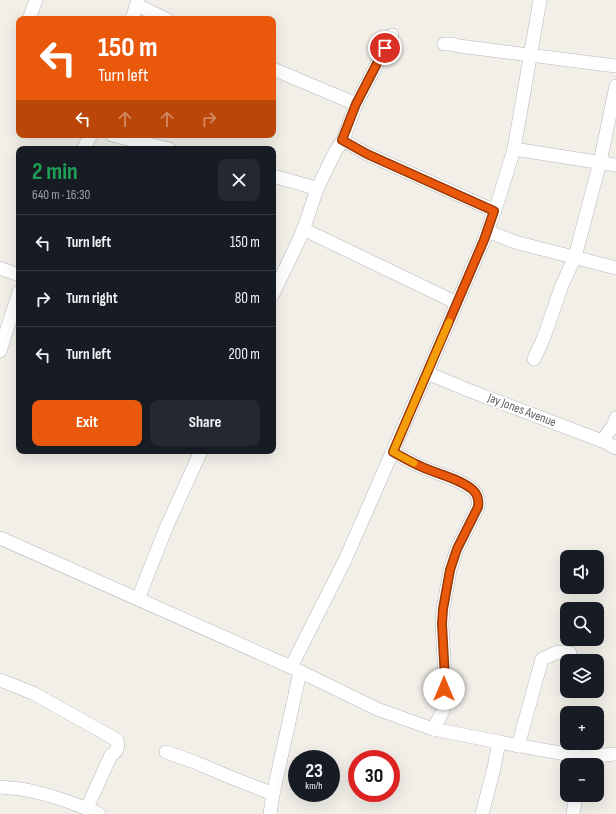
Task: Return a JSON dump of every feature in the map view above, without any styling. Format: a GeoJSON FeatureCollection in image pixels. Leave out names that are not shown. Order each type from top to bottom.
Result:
{"type":"FeatureCollection","features":[{"type":"Feature","properties":{"kind":"street"},"geometry":{"type":"LineString","coordinates":[[30,16],[36,0]]}},
{"type":"Feature","properties":{"kind":"street"},"geometry":{"type":"LineString","coordinates":[[270,814],[296,670],[427,373],[487,231],[500,195],[514,149],[540,0]]}},
{"type":"Feature","properties":{"kind":"street"},"geometry":{"type":"LineString","coordinates":[[133,16],[137,2],[161,16]]}},
{"type":"Feature","properties":{"kind":"street"},"geometry":{"type":"LineString","coordinates":[[276,288],[299,240],[317,189],[342,140],[356,104],[392,35]]}},
{"type":"Feature","properties":{"kind":"street"},"geometry":{"type":"LineString","coordinates":[[444,44],[616,66]]}},
{"type":"Feature","properties":{"kind":"street"},"geometry":{"type":"LineString","coordinates":[[276,70],[356,104]]}},
{"type":"Feature","properties":{"kind":"street"},"geometry":{"type":"LineString","coordinates":[[534,359],[544,337],[562,285],[575,257],[600,162],[616,86]]}},
{"type":"Feature","properties":{"kind":"street"},"geometry":{"type":"LineString","coordinates":[[124,138],[157,146]]}},
{"type":"Feature","properties":{"kind":"street"},"geometry":{"type":"LineString","coordinates":[[342,140],[367,154],[494,211]]}},
{"type":"Feature","properties":{"kind":"street"},"geometry":{"type":"LineString","coordinates":[[514,149],[616,165]]}},
{"type":"Feature","properties":{"kind":"street"},"geometry":{"type":"LineString","coordinates":[[276,177],[317,189]]}},
{"type":"Feature","properties":{"kind":"street"},"geometry":{"type":"LineString","coordinates":[[303,229],[457,303]]}},
{"type":"Feature","properties":{"kind":"street"},"geometry":{"type":"LineString","coordinates":[[487,231],[515,242],[616,268]]}},
{"type":"Feature","properties":{"kind":"street"},"geometry":{"type":"LineString","coordinates":[[0,268],[16,274]]}},
{"type":"Feature","properties":{"kind":"street"},"geometry":{"type":"LineString","coordinates":[[0,351],[16,301]]}},
{"type":"Feature","properties":{"kind":"street","name":"Jay Jones Avenue"},"geometry":{"type":"LineString","coordinates":[[427,373],[602,441],[616,448]]}},
{"type":"Feature","properties":{"kind":"street"},"geometry":{"type":"LineString","coordinates":[[602,441],[613,426],[616,418]]}},
{"type":"Feature","properties":{"kind":"street"},"geometry":{"type":"LineString","coordinates":[[393,452],[418,466],[461,483],[474,491],[479,502],[478,507],[457,549],[450,570],[443,609],[442,624],[445,679],[443,711],[433,729]]}},
{"type":"Feature","properties":{"kind":"street"},"geometry":{"type":"LineString","coordinates":[[138,599],[166,528],[200,454]]}},
{"type":"Feature","properties":{"kind":"street"},"geometry":{"type":"LineString","coordinates":[[0,538],[296,670],[378,709],[433,729],[568,758]]}},
{"type":"Feature","properties":{"kind":"street"},"geometry":{"type":"LineString","coordinates":[[518,746],[542,659],[558,652],[570,652]]}},
{"type":"Feature","properties":{"kind":"street"},"geometry":{"type":"LineString","coordinates":[[0,680],[33,693],[117,740],[118,745],[117,750],[111,755],[93,811],[61,799],[30,790],[0,786]]}},
{"type":"Feature","properties":{"kind":"street"},"geometry":{"type":"LineString","coordinates":[[482,814],[499,742]]}},
{"type":"Feature","properties":{"kind":"street"},"geometry":{"type":"LineString","coordinates":[[166,752],[273,794]]}},
{"type":"Feature","properties":{"kind":"street"},"geometry":{"type":"LineString","coordinates":[[596,758],[616,754]]}},
{"type":"Feature","properties":{"kind":"street"},"geometry":{"type":"LineString","coordinates":[[573,814],[575,802]]}},
{"type":"Feature","properties":{"kind":"slow traffic"},"geometry":{"type":"LineString","coordinates":[[414,463],[393,452],[449,322]]}},
{"type":"Feature","properties":{"kind":"route"},"geometry":{"type":"LineString","coordinates":[[385,48],[356,104],[342,140],[367,154],[494,211],[484,240],[393,452],[418,466],[461,483],[474,491],[479,502],[478,507],[457,549],[450,570],[443,609],[442,624],[445,679],[444,689]]}}]}
